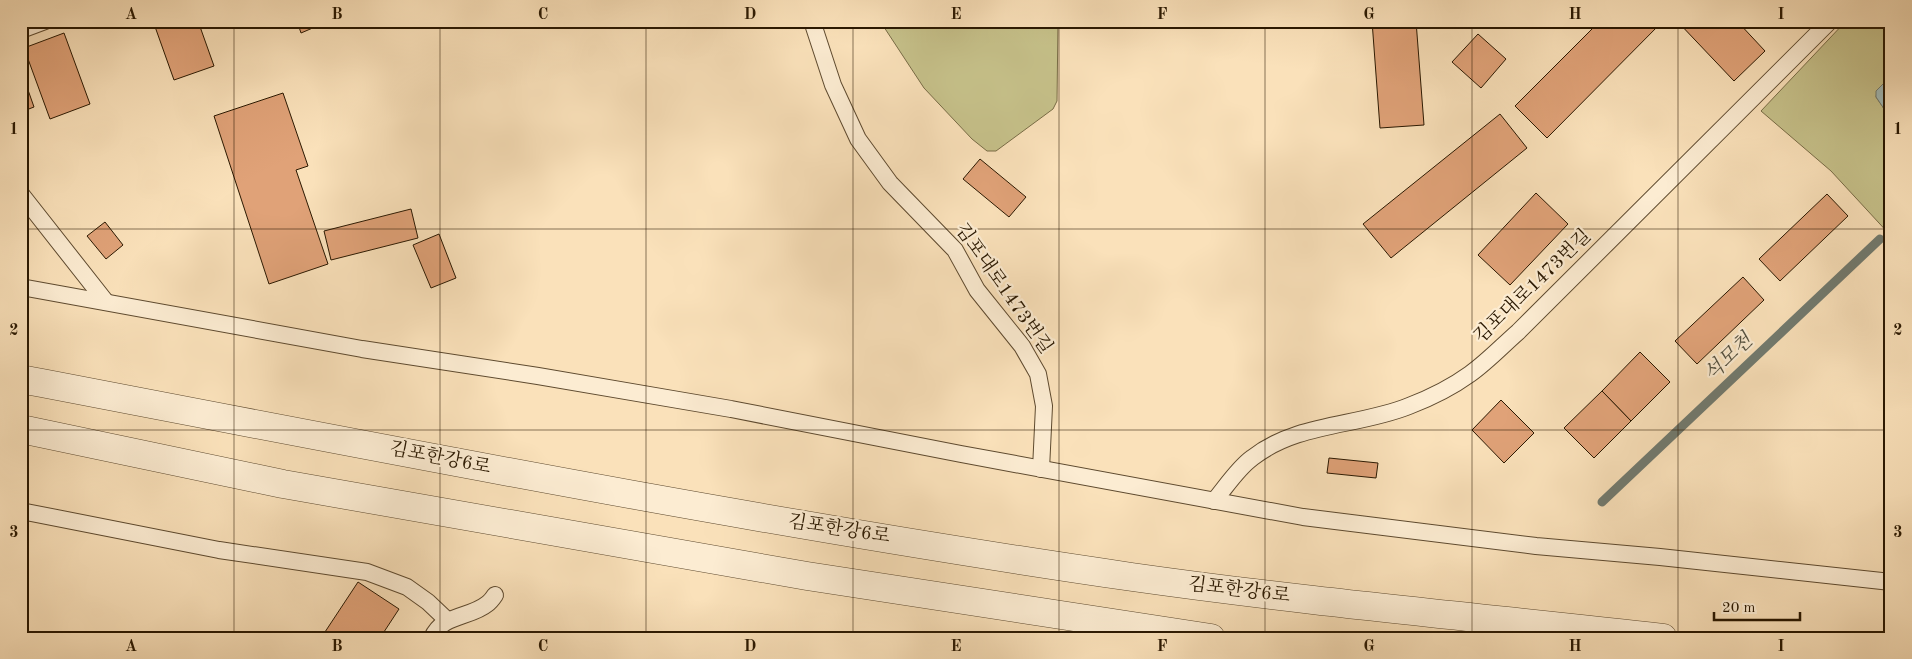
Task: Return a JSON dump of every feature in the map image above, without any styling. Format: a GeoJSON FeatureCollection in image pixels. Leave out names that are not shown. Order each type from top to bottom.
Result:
{"type":"FeatureCollection","features":[{"type":"Feature","properties":{"kind":"street","name":"김포한강6로"},"geometry":{"type":"LineString","coordinates":[[21,379],[683,504],[974,553],[1266,595],[1663,638]]}},
{"type":"Feature","properties":{"kind":"street"},"geometry":{"type":"LineString","coordinates":[[21,429],[284,484],[788,573],[1211,638]]}},
{"type":"Feature","properties":{"kind":"lane"},"geometry":{"type":"LineString","coordinates":[[21,30],[45,21]]}},
{"type":"Feature","properties":{"kind":"lane","name":"김포대로1473번길"},"geometry":{"type":"LineString","coordinates":[[812,21],[832,84],[858,139],[890,184],[955,250],[976,290],[1022,346],[1038,374],[1044,406],[1041,469]]}},
{"type":"Feature","properties":{"kind":"lane","name":"김포대로1473번길"},"geometry":{"type":"LineString","coordinates":[[1214,501],[1251,458],[1284,439],[1310,430],[1383,414],[1408,406],[1470,374],[1518,332],[1830,21]]}},
{"type":"Feature","properties":{"kind":"lane"},"geometry":{"type":"LineString","coordinates":[[21,194],[106,302]]}},
{"type":"Feature","properties":{"kind":"lane"},"geometry":{"type":"LineString","coordinates":[[21,286],[362,348],[528,374],[722,408],[1214,501],[1361,525],[1536,546],[1660,557],[1891,582]]}},
{"type":"Feature","properties":{"kind":"lane"},"geometry":{"type":"LineString","coordinates":[[21,511],[219,550],[367,572],[407,587],[428,602],[447,620]]}},
{"type":"Feature","properties":{"kind":"lane"},"geometry":{"type":"LineString","coordinates":[[432,638],[447,620],[488,604],[495,595]]}},
{"type":"Feature","properties":{"kind":"shaded area"},"geometry":{"type":"Polygon","coordinates":[[[880,21],[1058,21],[1057,101],[1053,109],[996,151],[987,151],[972,139],[924,88],[880,21]]]}},
{"type":"Feature","properties":{"kind":"shaded area"},"geometry":{"type":"Polygon","coordinates":[[[1846,21],[1891,21],[1891,76],[1877,91],[1876,97],[1891,119],[1891,236],[1831,171],[1761,111],[1846,21]]]}},
{"type":"Feature","properties":{"kind":"water"},"geometry":{"type":"Polygon","coordinates":[[[1891,76],[1891,119],[1876,97],[1876,91],[1891,76]]]}},
{"type":"Feature","properties":{"kind":"building"},"geometry":{"type":"Polygon","coordinates":[[[153,21],[198,21],[214,66],[174,80],[153,21]]]}},
{"type":"Feature","properties":{"kind":"building"},"geometry":{"type":"Polygon","coordinates":[[[297,21],[329,21],[301,33],[297,21]]]}},
{"type":"Feature","properties":{"kind":"building"},"geometry":{"type":"Polygon","coordinates":[[[1372,21],[1416,21],[1424,125],[1380,128],[1372,21]]]}},
{"type":"Feature","properties":{"kind":"building"},"geometry":{"type":"Polygon","coordinates":[[[1600,21],[1663,21],[1547,138],[1515,106],[1600,21]]]}},
{"type":"Feature","properties":{"kind":"building"},"geometry":{"type":"Polygon","coordinates":[[[1677,21],[1737,21],[1765,51],[1734,81],[1677,21]]]}},
{"type":"Feature","properties":{"kind":"building"},"geometry":{"type":"Polygon","coordinates":[[[64,33],[90,104],[50,119],[24,48],[64,33]]]}},
{"type":"Feature","properties":{"kind":"building"},"geometry":{"type":"Polygon","coordinates":[[[1478,34],[1506,59],[1481,88],[1452,62],[1478,34]]]}},
{"type":"Feature","properties":{"kind":"building"},"geometry":{"type":"Polygon","coordinates":[[[21,70],[34,107],[21,112],[21,70]]]}},
{"type":"Feature","properties":{"kind":"building"},"geometry":{"type":"Polygon","coordinates":[[[283,93],[308,166],[296,170],[328,264],[269,284],[214,116],[283,93]]]}},
{"type":"Feature","properties":{"kind":"building"},"geometry":{"type":"Polygon","coordinates":[[[1500,114],[1527,148],[1391,258],[1363,224],[1500,114]]]}},
{"type":"Feature","properties":{"kind":"building"},"geometry":{"type":"Polygon","coordinates":[[[980,159],[1026,197],[1009,217],[963,179],[980,159]]]}},
{"type":"Feature","properties":{"kind":"building"},"geometry":{"type":"Polygon","coordinates":[[[1536,193],[1568,224],[1510,285],[1478,255],[1536,193]]]}},
{"type":"Feature","properties":{"kind":"building"},"geometry":{"type":"Polygon","coordinates":[[[1827,194],[1848,216],[1780,281],[1759,259],[1827,194]]]}},
{"type":"Feature","properties":{"kind":"building"},"geometry":{"type":"Polygon","coordinates":[[[411,209],[418,238],[331,260],[324,231],[411,209]]]}},
{"type":"Feature","properties":{"kind":"building"},"geometry":{"type":"Polygon","coordinates":[[[105,222],[123,245],[106,259],[87,236],[105,222]]]}},
{"type":"Feature","properties":{"kind":"building"},"geometry":{"type":"Polygon","coordinates":[[[439,234],[456,278],[431,288],[413,245],[439,234]]]}},
{"type":"Feature","properties":{"kind":"building"},"geometry":{"type":"Polygon","coordinates":[[[1743,277],[1764,300],[1697,364],[1675,341],[1743,277]]]}},
{"type":"Feature","properties":{"kind":"building"},"geometry":{"type":"Polygon","coordinates":[[[1640,352],[1670,382],[1631,421],[1602,391],[1640,352]]]}},
{"type":"Feature","properties":{"kind":"building"},"geometry":{"type":"Polygon","coordinates":[[[1602,391],[1631,421],[1594,458],[1564,428],[1602,391]]]}},
{"type":"Feature","properties":{"kind":"building"},"geometry":{"type":"Polygon","coordinates":[[[1501,400],[1534,433],[1504,463],[1472,430],[1501,400]]]}},
{"type":"Feature","properties":{"kind":"building"},"geometry":{"type":"Polygon","coordinates":[[[1329,458],[1378,463],[1376,478],[1327,473],[1329,458]]]}},
{"type":"Feature","properties":{"kind":"building"},"geometry":{"type":"Polygon","coordinates":[[[358,582],[399,609],[380,638],[321,638],[358,582]]]}},
{"type":"Feature","properties":{"kind":"waterway","name":"석모천"},"geometry":{"type":"LineString","coordinates":[[1602,502],[1880,239]]}}]}
